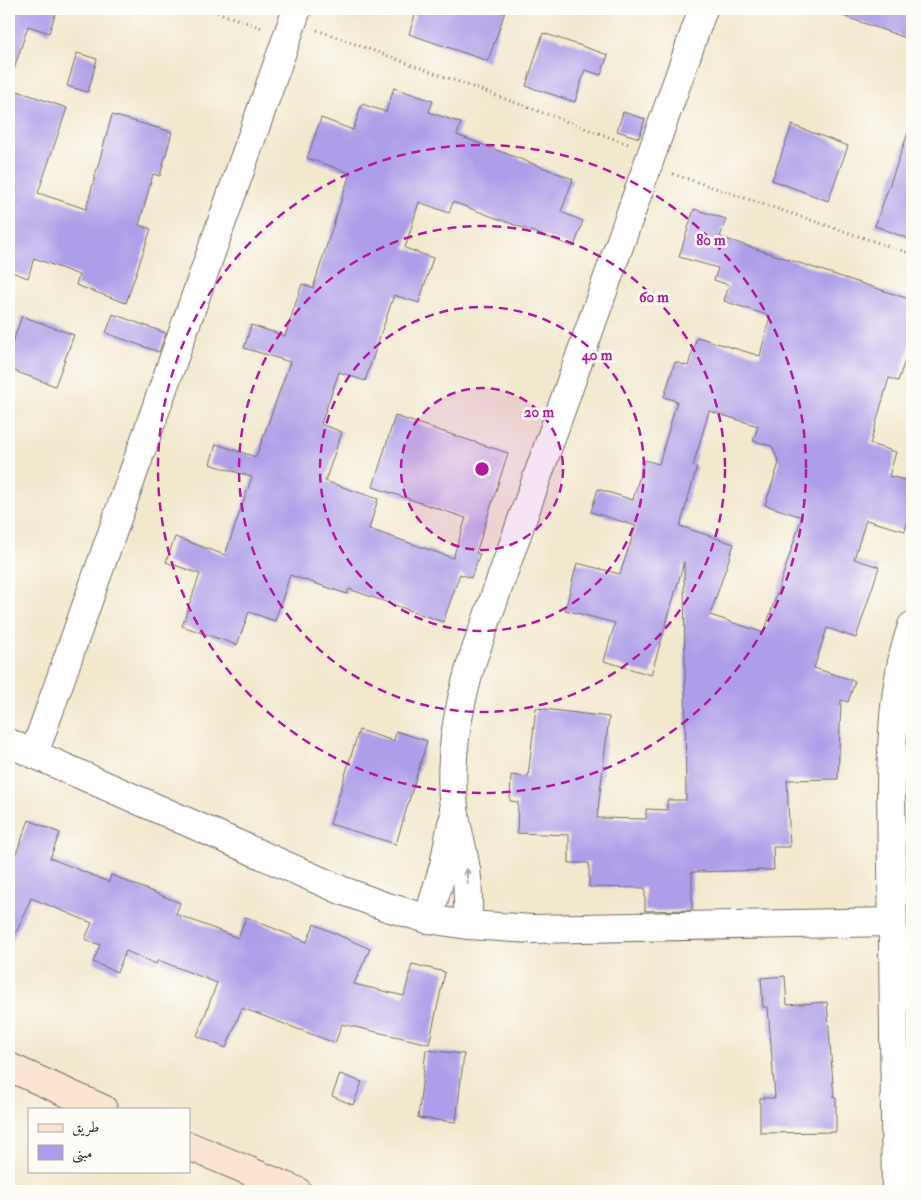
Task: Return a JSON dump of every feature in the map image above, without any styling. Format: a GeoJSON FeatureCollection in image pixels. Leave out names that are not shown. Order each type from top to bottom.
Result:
{"type":"FeatureCollection","features":[{"type":"Feature","properties":{"kind":"street"},"geometry":{"type":"LineString","coordinates":[[468,925],[466,867],[454,809],[452,772],[455,734],[461,697],[472,661],[703,9]]}},
{"type":"Feature","properties":{"kind":"street"},"geometry":{"type":"LineString","coordinates":[[34,754],[292,22]]}},
{"type":"Feature","properties":{"kind":"street"},"geometry":{"type":"LineString","coordinates":[[896,1191],[892,922],[892,734],[898,682],[912,626]]}},
{"type":"Feature","properties":{"kind":"street"},"geometry":{"type":"LineString","coordinates":[[9,743],[341,890],[384,906],[428,919],[468,925],[532,929],[892,922]]}},
{"type":"Feature","properties":{"kind":"street"},"geometry":{"type":"LineString","coordinates":[[428,919],[444,864],[454,809]]}},
{"type":"Feature","properties":{"kind":"street"},"geometry":{"type":"LineString","coordinates":[[9,1067],[101,1108]]}},
{"type":"Feature","properties":{"kind":"street"},"geometry":{"type":"LineString","coordinates":[[190,1146],[291,1190]]}},
{"type":"Feature","properties":{"kind":"path"},"geometry":{"type":"LineString","coordinates":[[208,9],[292,22],[650,159],[912,254]]}},
{"type":"Feature","properties":{"kind":"building"},"geometry":{"type":"Polygon","coordinates":[[[9,9],[57,9],[49,33],[28,26],[13,72],[9,71],[9,9]]]}},
{"type":"Feature","properties":{"kind":"building"},"geometry":{"type":"Polygon","coordinates":[[[417,9],[506,9],[488,61],[409,34],[417,9]]]}},
{"type":"Feature","properties":{"kind":"building"},"geometry":{"type":"Polygon","coordinates":[[[833,9],[912,9],[912,40],[832,12],[833,9]]]}},
{"type":"Feature","properties":{"kind":"building"},"geometry":{"type":"Polygon","coordinates":[[[543,33],[608,55],[601,75],[585,70],[575,102],[526,86],[543,33]]]}},
{"type":"Feature","properties":{"kind":"building"},"geometry":{"type":"Polygon","coordinates":[[[77,53],[97,59],[88,92],[67,86],[77,53]]]}},
{"type":"Feature","properties":{"kind":"building"},"geometry":{"type":"Polygon","coordinates":[[[9,88],[67,108],[38,193],[86,209],[112,115],[172,132],[160,176],[153,174],[139,225],[151,229],[126,303],[76,285],[79,275],[34,258],[28,278],[9,271],[9,88]]]}},
{"type":"Feature","properties":{"kind":"building"},"geometry":{"type":"Polygon","coordinates":[[[394,88],[433,101],[429,112],[461,123],[457,135],[573,179],[561,212],[583,221],[574,247],[453,202],[449,213],[419,202],[405,248],[433,258],[419,303],[394,295],[365,381],[339,372],[321,424],[342,432],[325,481],[378,499],[369,529],[453,558],[466,518],[373,487],[395,416],[508,453],[476,553],[480,554],[471,578],[460,574],[443,622],[349,589],[347,594],[290,575],[275,621],[249,612],[237,645],[182,626],[200,574],[166,562],[175,537],[225,555],[252,477],[210,464],[216,444],[256,457],[290,362],[244,348],[251,325],[285,336],[302,284],[313,288],[350,173],[307,158],[321,118],[353,130],[362,104],[386,112],[394,88]]]}},
{"type":"Feature","properties":{"kind":"building"},"geometry":{"type":"Polygon","coordinates":[[[623,112],[645,119],[639,138],[617,131],[623,112]]]}},
{"type":"Feature","properties":{"kind":"building"},"geometry":{"type":"Polygon","coordinates":[[[792,125],[848,146],[828,201],[772,180],[792,125]]]}},
{"type":"Feature","properties":{"kind":"building"},"geometry":{"type":"Polygon","coordinates":[[[909,130],[912,131],[912,240],[875,226],[909,130]]]}},
{"type":"Feature","properties":{"kind":"building"},"geometry":{"type":"Polygon","coordinates":[[[694,209],[726,219],[720,237],[912,300],[912,340],[898,381],[889,378],[870,444],[896,452],[889,476],[912,482],[912,505],[905,531],[866,520],[854,559],[879,567],[856,638],[827,628],[814,668],[855,681],[848,702],[841,700],[838,779],[787,780],[790,847],[773,847],[774,870],[692,872],[692,910],[645,911],[645,888],[589,887],[589,863],[569,863],[569,835],[517,833],[518,802],[510,801],[511,775],[528,777],[536,708],[609,717],[597,818],[646,819],[646,809],[667,810],[667,800],[686,800],[684,562],[651,675],[604,661],[615,623],[565,610],[577,563],[620,574],[636,526],[591,512],[598,489],[633,500],[644,460],[659,464],[677,401],[664,397],[675,362],[688,366],[697,337],[760,356],[770,316],[724,301],[729,285],[714,280],[718,268],[679,257],[694,209]],[[709,411],[693,466],[697,467],[680,526],[734,544],[710,615],[764,633],[802,517],[765,505],[779,463],[772,446],[753,441],[758,426],[709,411]]]}},
{"type":"Feature","properties":{"kind":"building"},"geometry":{"type":"Polygon","coordinates":[[[113,314],[166,333],[159,352],[106,333],[113,314]]]}},
{"type":"Feature","properties":{"kind":"building"},"geometry":{"type":"Polygon","coordinates":[[[22,316],[74,335],[55,386],[9,369],[9,353],[22,316]]]}},
{"type":"Feature","properties":{"kind":"building"},"geometry":{"type":"Polygon","coordinates":[[[359,730],[394,741],[396,731],[427,741],[396,844],[330,824],[359,730]]]}},
{"type":"Feature","properties":{"kind":"building"},"geometry":{"type":"Polygon","coordinates":[[[29,820],[60,833],[50,858],[109,882],[111,875],[180,903],[176,914],[238,938],[246,917],[307,942],[314,924],[370,949],[354,984],[404,996],[412,964],[445,972],[429,1044],[342,1024],[335,1043],[242,1008],[226,1048],[197,1036],[217,983],[158,960],[156,964],[126,951],[117,972],[93,962],[100,945],[85,939],[92,923],[31,898],[9,949],[9,871],[29,820]]]}},
{"type":"Feature","properties":{"kind":"building"},"geometry":{"type":"Polygon","coordinates":[[[785,976],[787,1005],[827,1002],[834,1098],[836,1098],[836,1132],[760,1133],[760,1098],[775,1098],[768,1007],[763,1007],[761,978],[785,976]]]}},
{"type":"Feature","properties":{"kind":"building"},"geometry":{"type":"Polygon","coordinates":[[[426,1050],[464,1054],[456,1122],[418,1118],[426,1050]]]}},
{"type":"Feature","properties":{"kind":"building"},"geometry":{"type":"Polygon","coordinates":[[[340,1074],[362,1082],[353,1105],[332,1096],[340,1074]]]}}]}
